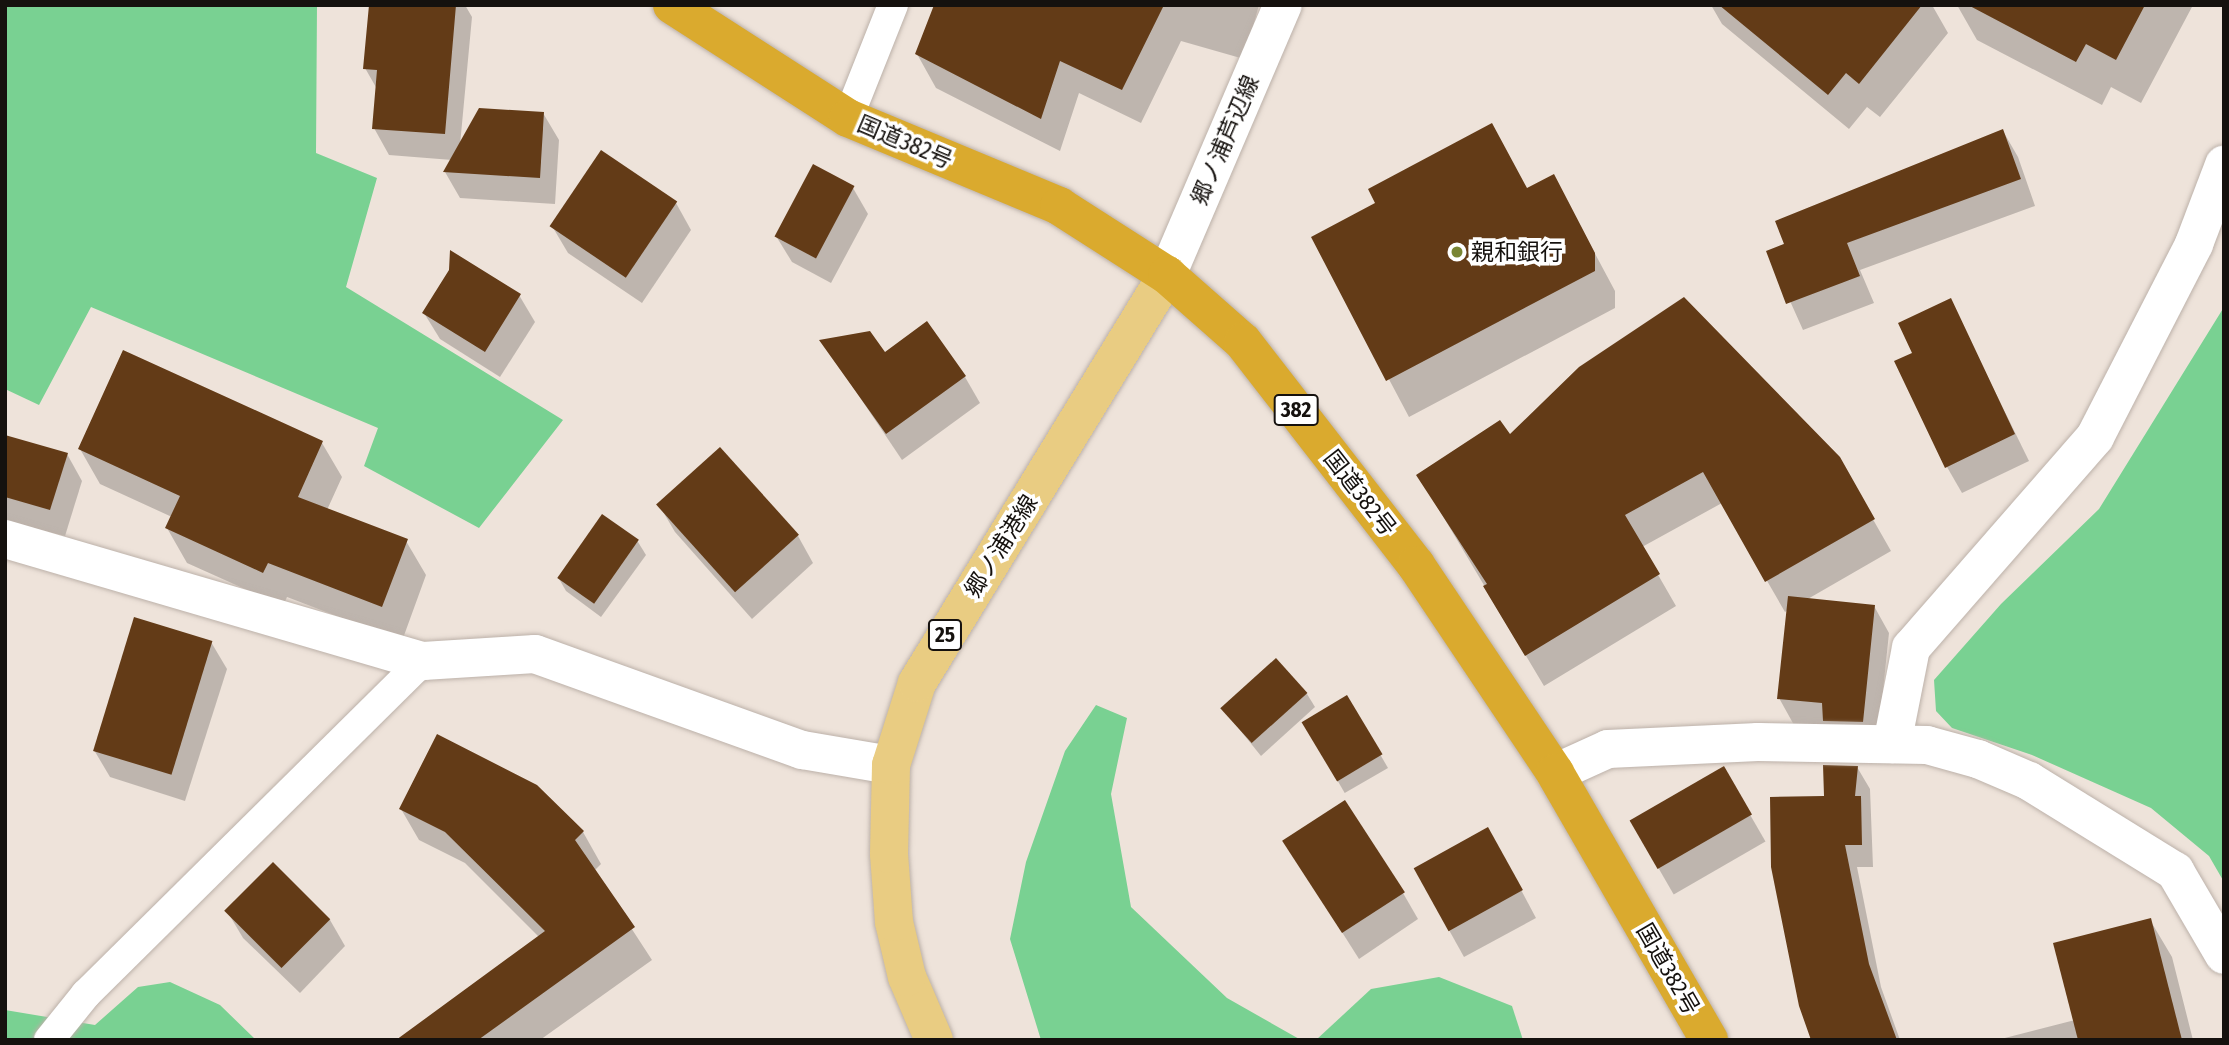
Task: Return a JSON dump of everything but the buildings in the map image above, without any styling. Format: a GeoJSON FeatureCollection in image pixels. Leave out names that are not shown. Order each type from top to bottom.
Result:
{"type":"FeatureCollection","features":[{"type":"Feature","properties":{"kind":"highway","name":"国道382号"},"geometry":{"type":"LineString","coordinates":[[672,5],[848,118],[1059,206],[1167,275],[1243,342],[1416,565],[1555,773],[1709,1040]]}},
{"type":"Feature","properties":{"kind":"main road","name":"郷ノ浦港線"},"geometry":{"type":"LineString","coordinates":[[934,1040],[907,977],[894,922],[889,854],[891,765],[917,683],[1167,275]]}},
{"type":"Feature","properties":{"kind":"street","name":"郷ノ浦芦辺線"},"geometry":{"type":"LineString","coordinates":[[1167,275],[1283,5]]}},
{"type":"Feature","properties":{"kind":"street"},"geometry":{"type":"LineString","coordinates":[[1892,744],[1911,648],[2095,437],[2194,244],[2224,166]]}},
{"type":"Feature","properties":{"kind":"street"},"geometry":{"type":"LineString","coordinates":[[5,539],[423,661],[535,654],[573,664],[802,750],[891,765]]}},
{"type":"Feature","properties":{"kind":"street"},"geometry":{"type":"LineString","coordinates":[[1555,773],[1608,749],[1758,742],[1892,744],[1940,749],[2029,781],[2175,871],[2224,955]]}},
{"type":"Feature","properties":{"kind":"lane"},"geometry":{"type":"LineString","coordinates":[[848,118],[892,5]]}},
{"type":"Feature","properties":{"kind":"lane"},"geometry":{"type":"LineString","coordinates":[[49,1040],[86,994],[423,661]]}},
{"type":"Feature","properties":{"kind":"green space"},"geometry":{"type":"Polygon","coordinates":[[[5,5],[317,5],[316,153],[377,178],[346,287],[563,420],[479,528],[364,466],[378,428],[91,307],[39,405],[5,389],[5,5]]]}},
{"type":"Feature","properties":{"kind":"green space"},"geometry":{"type":"Polygon","coordinates":[[[2224,307],[2224,882],[2209,856],[2151,808],[2032,755],[1952,728],[1936,711],[1934,680],[2001,604],[2099,509],[2224,307]]]}},
{"type":"Feature","properties":{"kind":"green space"},"geometry":{"type":"Polygon","coordinates":[[[1096,705],[1127,718],[1111,794],[1131,907],[1227,998],[1301,1040],[1041,1040],[1010,939],[1026,862],[1065,751],[1096,705]]]}},
{"type":"Feature","properties":{"kind":"green space"},"geometry":{"type":"Polygon","coordinates":[[[1439,977],[1512,1006],[1523,1040],[1316,1040],[1371,989],[1439,977]]]}},
{"type":"Feature","properties":{"kind":"green space"},"geometry":{"type":"Polygon","coordinates":[[[170,982],[220,1005],[256,1040],[5,1040],[5,1010],[95,1025],[138,987],[170,982]]]}},
{"type":"Feature","properties":{"kind":"place","name":"親和銀行"},"geometry":{"type":"Point","coordinates":[1457,252]}}]}
